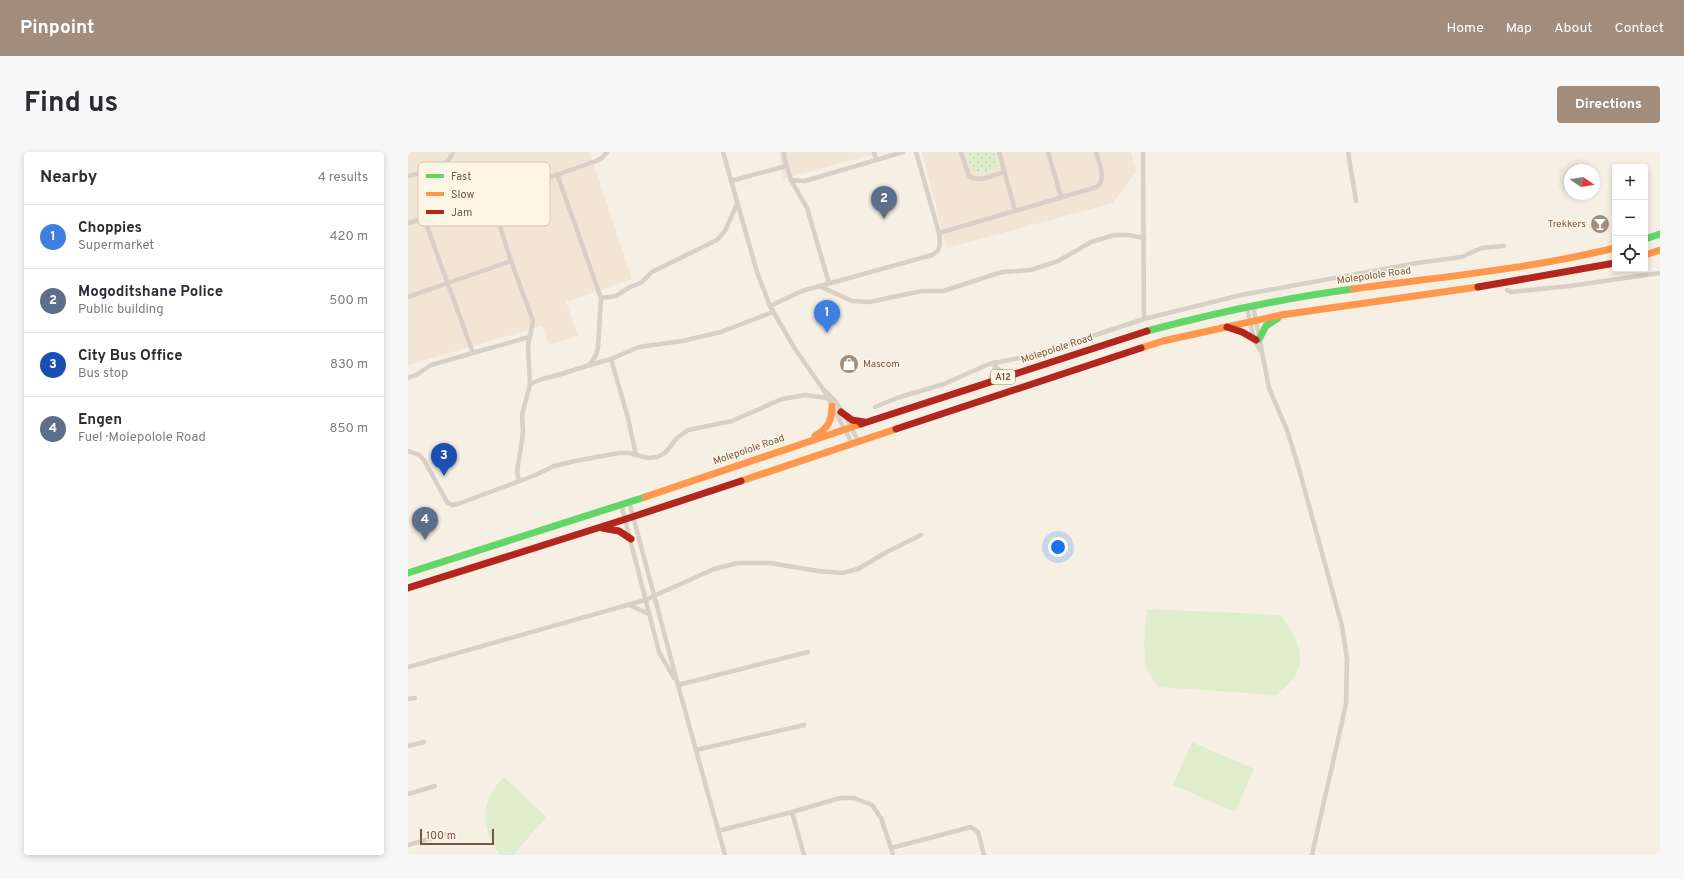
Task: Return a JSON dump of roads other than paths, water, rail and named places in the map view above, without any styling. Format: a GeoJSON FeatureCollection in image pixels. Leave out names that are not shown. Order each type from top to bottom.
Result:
{"type":"FeatureCollection","features":[{"type":"Feature","properties":{"kind":"main road"},"geometry":{"type":"LineString","coordinates":[[1648,238],[1660,234]]}},
{"type":"Feature","properties":{"kind":"main road","name":"Molepolole Road"},"geometry":{"type":"LineString","coordinates":[[408,573],[582,518],[629,501],[1120,338],[1188,320],[1250,306],[1344,290],[1535,264],[1612,249]]}},
{"type":"Feature","properties":{"kind":"main road"},"geometry":{"type":"LineString","coordinates":[[1648,254],[1660,250]]}},
{"type":"Feature","properties":{"kind":"main road","name":"A12"},"geometry":{"type":"LineString","coordinates":[[408,588],[626,519],[1076,368],[1163,341],[1281,315],[1502,284],[1612,264]]}},
{"type":"Feature","properties":{"kind":"main road"},"geometry":{"type":"LineString","coordinates":[[1225,327],[1242,332],[1257,340],[1265,326],[1281,315]]}},
{"type":"Feature","properties":{"kind":"main road"},"geometry":{"type":"LineString","coordinates":[[806,442],[826,429],[831,423],[833,418],[832,406]]}},
{"type":"Feature","properties":{"kind":"main road"},"geometry":{"type":"LineString","coordinates":[[841,412],[848,418],[855,421],[869,422]]}},
{"type":"Feature","properties":{"kind":"main road"},"geometry":{"type":"LineString","coordinates":[[599,527],[619,531],[631,539]]}},
{"type":"Feature","properties":{"kind":"main road"},"geometry":{"type":"LineString","coordinates":[[408,569],[417,571]]}},
{"type":"Feature","properties":{"kind":"street"},"geometry":{"type":"LineString","coordinates":[[446,162],[449,160],[453,152]]}},
{"type":"Feature","properties":{"kind":"street"},"geometry":{"type":"LineString","coordinates":[[550,177],[596,161],[602,158],[607,152]]}},
{"type":"Feature","properties":{"kind":"street"},"geometry":{"type":"LineString","coordinates":[[723,152],[757,272],[770,306],[794,349],[823,389],[832,406],[849,429]]}},
{"type":"Feature","properties":{"kind":"street"},"geometry":{"type":"LineString","coordinates":[[784,152],[786,166],[791,180],[807,208],[829,283]]}},
{"type":"Feature","properties":{"kind":"street"},"geometry":{"type":"LineString","coordinates":[[874,152],[876,160]]}},
{"type":"Feature","properties":{"kind":"street"},"geometry":{"type":"LineString","coordinates":[[791,180],[805,181],[903,152]]}},
{"type":"Feature","properties":{"kind":"street"},"geometry":{"type":"LineString","coordinates":[[770,306],[802,291],[932,255],[938,251],[940,244],[939,233],[916,152]]}},
{"type":"Feature","properties":{"kind":"street"},"geometry":{"type":"LineString","coordinates":[[961,152],[969,176],[972,178],[979,179],[1004,172]]}},
{"type":"Feature","properties":{"kind":"street"},"geometry":{"type":"LineString","coordinates":[[999,152],[1015,210]]}},
{"type":"Feature","properties":{"kind":"street"},"geometry":{"type":"LineString","coordinates":[[1048,152],[1061,197]]}},
{"type":"Feature","properties":{"kind":"street"},"geometry":{"type":"LineString","coordinates":[[939,233],[1097,187],[1102,183],[1103,177],[1096,152]]}},
{"type":"Feature","properties":{"kind":"street"},"geometry":{"type":"LineString","coordinates":[[1143,152],[1144,319]]}},
{"type":"Feature","properties":{"kind":"street"},"geometry":{"type":"LineString","coordinates":[[1348,152],[1356,201]]}},
{"type":"Feature","properties":{"kind":"street"},"geometry":{"type":"LineString","coordinates":[[731,182],[786,166]]}},
{"type":"Feature","properties":{"kind":"street"},"geometry":{"type":"LineString","coordinates":[[408,176],[418,173]]}},
{"type":"Feature","properties":{"kind":"street"},"geometry":{"type":"LineString","coordinates":[[557,174],[601,298],[598,347],[596,355],[590,365]]}},
{"type":"Feature","properties":{"kind":"street"},"geometry":{"type":"LineString","coordinates":[[601,298],[616,296],[630,287],[641,283],[652,272],[717,240],[725,231],[737,204]]}},
{"type":"Feature","properties":{"kind":"street"},"geometry":{"type":"LineString","coordinates":[[408,223],[418,220]]}},
{"type":"Feature","properties":{"kind":"street"},"geometry":{"type":"LineString","coordinates":[[427,226],[473,353]]}},
{"type":"Feature","properties":{"kind":"street"},"geometry":{"type":"LineString","coordinates":[[500,226],[533,321],[528,346],[530,384],[522,415],[523,433],[517,472],[519,481]]}},
{"type":"Feature","properties":{"kind":"street"},"geometry":{"type":"LineString","coordinates":[[819,286],[852,301],[868,302],[922,291],[943,291],[1002,272],[1031,270],[1058,261],[1091,242],[1114,235],[1128,235],[1144,238]]}},
{"type":"Feature","properties":{"kind":"street"},"geometry":{"type":"LineString","coordinates":[[875,407],[897,398],[944,384],[995,365],[1035,355],[1144,319],[1241,294],[1417,263],[1462,257],[1481,248],[1504,246]]}},
{"type":"Feature","properties":{"kind":"street"},"geometry":{"type":"LineString","coordinates":[[408,297],[511,261]]}},
{"type":"Feature","properties":{"kind":"street"},"geometry":{"type":"LineString","coordinates":[[1507,290],[1511,292],[1570,286],[1660,273]]}},
{"type":"Feature","properties":{"kind":"street"},"geometry":{"type":"LineString","coordinates":[[1250,306],[1269,388],[1287,430],[1299,469],[1342,626],[1347,658],[1346,704],[1312,855]]}},
{"type":"Feature","properties":{"kind":"street"},"geometry":{"type":"LineString","coordinates":[[530,384],[542,379],[558,376],[611,359],[639,347],[687,340],[721,332],[773,312]]}},
{"type":"Feature","properties":{"kind":"street"},"geometry":{"type":"LineString","coordinates":[[408,378],[416,376],[431,365],[530,337]]}},
{"type":"Feature","properties":{"kind":"street"},"geometry":{"type":"LineString","coordinates":[[611,359],[628,418],[636,455]]}},
{"type":"Feature","properties":{"kind":"street"},"geometry":{"type":"LineString","coordinates":[[995,365],[1009,376]]}},
{"type":"Feature","properties":{"kind":"street"},"geometry":{"type":"LineString","coordinates":[[989,382],[995,365]]}},
{"type":"Feature","properties":{"kind":"street"},"geometry":{"type":"LineString","coordinates":[[823,389],[829,393],[841,412],[855,442]]}},
{"type":"Feature","properties":{"kind":"street"},"geometry":{"type":"LineString","coordinates":[[408,451],[419,455],[424,460],[443,497],[452,504],[458,504],[554,466],[575,461],[619,453],[647,458],[657,457],[665,453],[677,438],[688,430],[732,421],[782,399],[805,395],[827,398]]}},
{"type":"Feature","properties":{"kind":"street"},"geometry":{"type":"LineString","coordinates":[[629,501],[725,855]]}},
{"type":"Feature","properties":{"kind":"street"},"geometry":{"type":"LineString","coordinates":[[622,504],[659,652],[678,685]]}},
{"type":"Feature","properties":{"kind":"street"},"geometry":{"type":"LineString","coordinates":[[408,667],[645,600],[714,569],[738,563],[770,563],[818,571],[842,573],[858,569],[883,554],[922,535]]}},
{"type":"Feature","properties":{"kind":"street"},"geometry":{"type":"LineString","coordinates":[[633,548],[641,545]]}},
{"type":"Feature","properties":{"kind":"street"},"geometry":{"type":"LineString","coordinates":[[628,604],[649,614]]}},
{"type":"Feature","properties":{"kind":"street"},"geometry":{"type":"LineString","coordinates":[[678,685],[808,652]]}},
{"type":"Feature","properties":{"kind":"street"},"geometry":{"type":"LineString","coordinates":[[408,699],[415,698]]}},
{"type":"Feature","properties":{"kind":"street"},"geometry":{"type":"LineString","coordinates":[[696,750],[804,725]]}},
{"type":"Feature","properties":{"kind":"street"},"geometry":{"type":"LineString","coordinates":[[408,746],[424,742]]}},
{"type":"Feature","properties":{"kind":"street"},"geometry":{"type":"LineString","coordinates":[[408,794],[435,786]]}},
{"type":"Feature","properties":{"kind":"street"},"geometry":{"type":"LineString","coordinates":[[718,831],[840,798],[854,798],[872,805],[881,818],[893,855]]}},
{"type":"Feature","properties":{"kind":"street"},"geometry":{"type":"LineString","coordinates":[[792,812],[804,855]]}},
{"type":"Feature","properties":{"kind":"street"},"geometry":{"type":"LineString","coordinates":[[891,848],[970,827],[978,832],[984,855]]}},
{"type":"Feature","properties":{"kind":"street"},"geometry":{"type":"LineString","coordinates":[[408,845],[446,834]]}},
{"type":"Feature","properties":{"kind":"place","name":"Mogoditshane Police"},"geometry":{"type":"Point","coordinates":[884,219]}},
{"type":"Feature","properties":{"kind":"place","name":"Trekkers"},"geometry":{"type":"Point","coordinates":[1600,224]}},
{"type":"Feature","properties":{"kind":"place","name":"Choppies"},"geometry":{"type":"Point","coordinates":[827,333]}},
{"type":"Feature","properties":{"kind":"place","name":"Mascom"},"geometry":{"type":"Point","coordinates":[849,364]}},
{"type":"Feature","properties":{"kind":"place","name":"City Bus Office"},"geometry":{"type":"Point","coordinates":[444,476]}},
{"type":"Feature","properties":{"kind":"place","name":"Engen"},"geometry":{"type":"Point","coordinates":[425,540]}}]}
